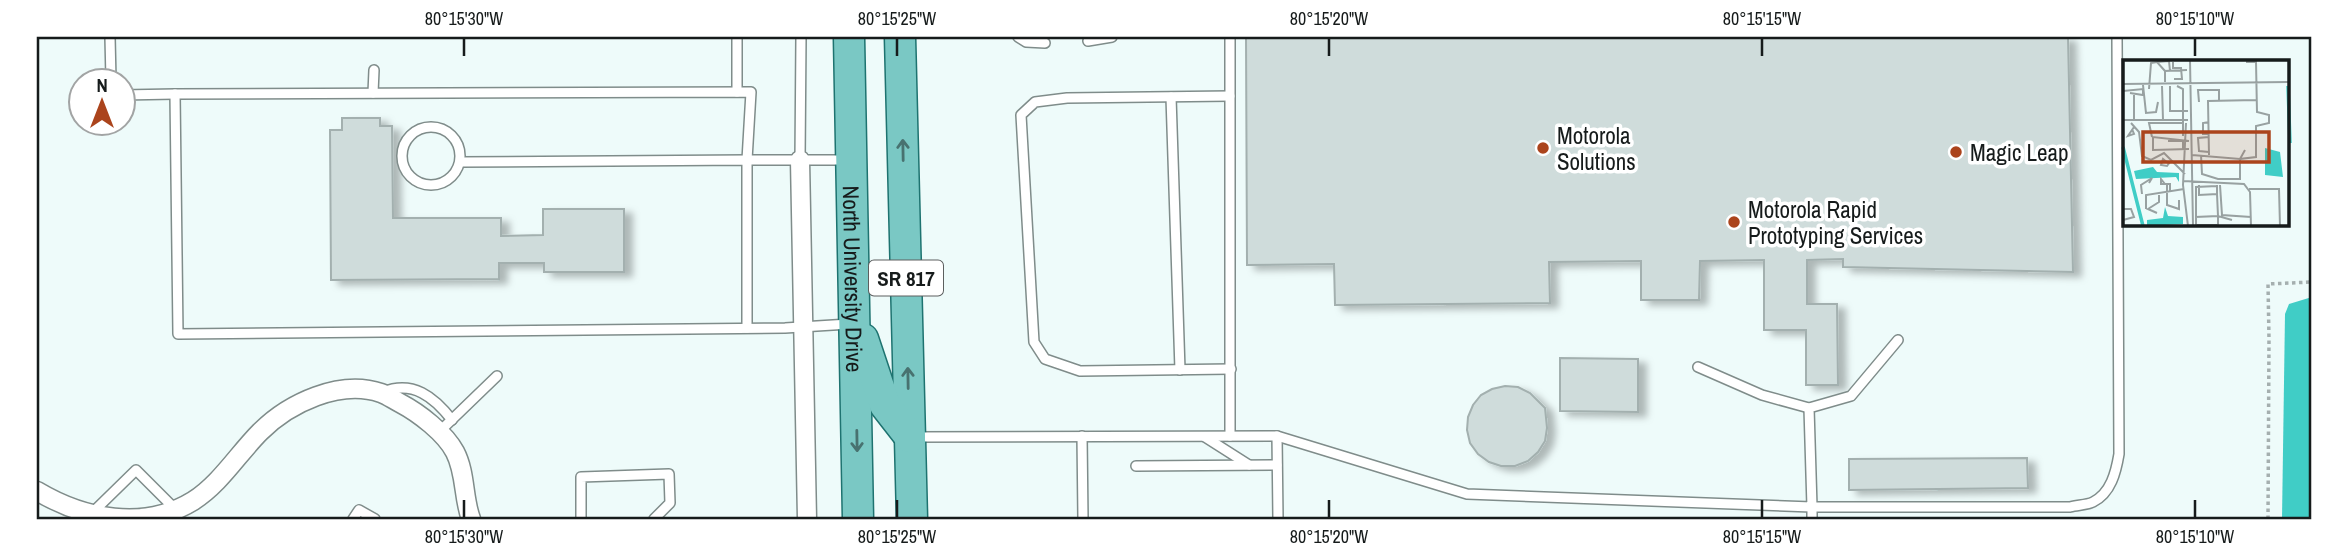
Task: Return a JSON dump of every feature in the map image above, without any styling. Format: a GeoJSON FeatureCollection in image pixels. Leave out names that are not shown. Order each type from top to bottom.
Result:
{"type":"FeatureCollection","features":[{"type":"Feature","properties":{"kind":"main road","name":"North University Drive"},"geometry":{"type":"LineString","coordinates":[[849,37],[858,519]]}},
{"type":"Feature","properties":{"kind":"main road","name":"SR 817"},"geometry":{"type":"LineString","coordinates":[[900,37],[912,519]]}},
{"type":"Feature","properties":{"kind":"main road"},"geometry":{"type":"LineString","coordinates":[[855,324],[868,351],[885,405],[910,437]]}},
{"type":"Feature","properties":{"kind":"street"},"geometry":{"type":"LineString","coordinates":[[800,160],[807,519]]}},
{"type":"Feature","properties":{"kind":"street"},"geometry":{"type":"LineString","coordinates":[[41,494],[84,515],[127,519],[152,517],[176,510],[195,500],[209,488],[261,431],[287,411],[318,395],[353,389],[381,393],[445,426],[464,481],[471,519]]}},
{"type":"Feature","properties":{"kind":"lane"},"geometry":{"type":"LineString","coordinates":[[110,37],[111,66]]}},
{"type":"Feature","properties":{"kind":"lane"},"geometry":{"type":"LineString","coordinates":[[737,37],[737,92]]}},
{"type":"Feature","properties":{"kind":"lane"},"geometry":{"type":"LineString","coordinates":[[800,160],[802,37]]}},
{"type":"Feature","properties":{"kind":"lane"},"geometry":{"type":"LineString","coordinates":[[1018,37],[1026,41],[1045,43]]}},
{"type":"Feature","properties":{"kind":"lane"},"geometry":{"type":"LineString","coordinates":[[1088,41],[1112,37]]}},
{"type":"Feature","properties":{"kind":"lane"},"geometry":{"type":"LineString","coordinates":[[1230,37],[1230,436]]}},
{"type":"Feature","properties":{"kind":"lane"},"geometry":{"type":"LineString","coordinates":[[910,437],[1277,436],[1467,494],[1812,507],[2070,507],[2092,503],[2106,491],[2116,473],[2119,454],[2117,37]]}},
{"type":"Feature","properties":{"kind":"lane"},"geometry":{"type":"LineString","coordinates":[[373,93],[374,70]]}},
{"type":"Feature","properties":{"kind":"lane"},"geometry":{"type":"LineString","coordinates":[[136,95],[751,92],[747,160],[747,328]]}},
{"type":"Feature","properties":{"kind":"lane"},"geometry":{"type":"LineString","coordinates":[[175,94],[178,334],[747,328],[855,324]]}},
{"type":"Feature","properties":{"kind":"lane"},"geometry":{"type":"LineString","coordinates":[[1230,96],[1067,98],[1035,102],[1021,115],[1034,342],[1045,359],[1080,371],[1231,369]]}},
{"type":"Feature","properties":{"kind":"lane"},"geometry":{"type":"LineString","coordinates":[[1171,97],[1180,370]]}},
{"type":"Feature","properties":{"kind":"lane"},"geometry":{"type":"LineString","coordinates":[[438,128],[446,131],[458,144],[460,162],[449,178],[441,183],[421,184],[405,171],[402,152],[411,134],[420,129],[438,128]]}},
{"type":"Feature","properties":{"kind":"lane"},"geometry":{"type":"LineString","coordinates":[[460,162],[851,160]]}},
{"type":"Feature","properties":{"kind":"lane"},"geometry":{"type":"LineString","coordinates":[[1698,367],[1762,395],[1809,408],[1851,396],[1898,340]]}},
{"type":"Feature","properties":{"kind":"lane"},"geometry":{"type":"LineString","coordinates":[[445,426],[497,376]]}},
{"type":"Feature","properties":{"kind":"lane"},"geometry":{"type":"LineString","coordinates":[[1809,408],[1812,519]]}},
{"type":"Feature","properties":{"kind":"lane"},"geometry":{"type":"LineString","coordinates":[[1082,436],[1083,519]]}},
{"type":"Feature","properties":{"kind":"lane"},"geometry":{"type":"LineString","coordinates":[[1203,436],[1250,466]]}},
{"type":"Feature","properties":{"kind":"lane"},"geometry":{"type":"LineString","coordinates":[[1277,436],[1278,519]]}},
{"type":"Feature","properties":{"kind":"lane"},"geometry":{"type":"LineString","coordinates":[[1136,467],[1277,466]]}},
{"type":"Feature","properties":{"kind":"lane"},"geometry":{"type":"LineString","coordinates":[[84,515],[136,470],[176,510]]}},
{"type":"Feature","properties":{"kind":"lane"},"geometry":{"type":"LineString","coordinates":[[581,519],[581,477],[669,474],[670,503],[654,519]]}},
{"type":"Feature","properties":{"kind":"lane"},"geometry":{"type":"LineString","coordinates":[[354,519],[359,510],[375,519]]}},
{"type":"Feature","properties":{"kind":"path"},"geometry":{"type":"LineString","coordinates":[[2267,519],[2268,284],[2312,282]]}},
{"type":"Feature","properties":{"kind":"water"},"geometry":{"type":"Polygon","coordinates":[[[2312,297],[2312,519],[2282,519],[2285,314],[2289,304],[2312,297]]]}},
{"type":"Feature","properties":{"kind":"building","name":"Motorola Solutions"},"geometry":{"type":"Polygon","coordinates":[[[1246,37],[2068,37],[2073,272],[1843,267],[1843,259],[1807,260],[1807,304],[1837,304],[1838,385],[1806,385],[1806,330],[1764,330],[1764,260],[1700,261],[1699,300],[1641,300],[1641,261],[1549,262],[1550,303],[1335,305],[1334,264],[1247,265],[1246,37]]]}},
{"type":"Feature","properties":{"kind":"building"},"geometry":{"type":"Polygon","coordinates":[[[342,118],[380,118],[380,126],[392,126],[393,218],[501,218],[501,236],[543,235],[543,209],[624,209],[624,272],[544,272],[544,263],[499,263],[499,279],[331,280],[330,130],[342,130],[342,118]]]}},
{"type":"Feature","properties":{"kind":"building"},"geometry":{"type":"Polygon","coordinates":[[[1560,358],[1638,359],[1638,412],[1560,411],[1560,358]]]}},
{"type":"Feature","properties":{"kind":"building"},"geometry":{"type":"Polygon","coordinates":[[[1505,386],[1518,387],[1530,393],[1545,408],[1545,441],[1528,461],[1515,466],[1501,466],[1478,454],[1470,443],[1467,430],[1468,417],[1481,395],[1505,386]]]}},
{"type":"Feature","properties":{"kind":"building"},"geometry":{"type":"Polygon","coordinates":[[[2027,458],[2028,488],[1849,490],[1849,459],[2027,458]]]}},
{"type":"Feature","properties":{"kind":"place","name":"Motorola Solutions"},"geometry":{"type":"Point","coordinates":[1543,148]}},
{"type":"Feature","properties":{"kind":"place","name":"Magic Leap"},"geometry":{"type":"Point","coordinates":[1956,152]}},
{"type":"Feature","properties":{"kind":"place","name":"Motorola Rapid Prototyping Services"},"geometry":{"type":"Point","coordinates":[1734,222]}}]}
